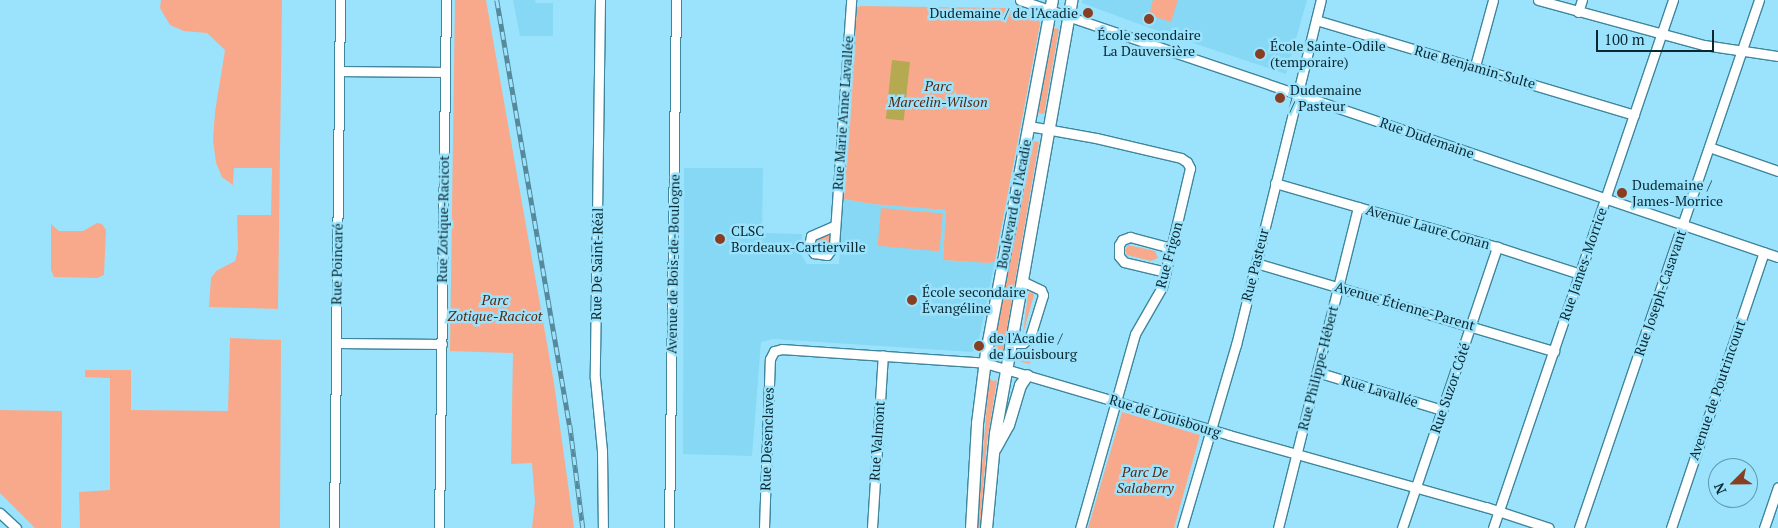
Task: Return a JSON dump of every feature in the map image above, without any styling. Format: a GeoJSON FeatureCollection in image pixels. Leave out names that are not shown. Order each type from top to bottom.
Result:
{"type":"FeatureCollection","features":[{"type":"Feature","properties":{"kind":"main road","name":"Boulevard de l'Acadie"},"geometry":{"type":"LineString","coordinates":[[986,528],[992,454],[1070,0]]}},
{"type":"Feature","properties":{"kind":"main road","name":"Boulevard de l'Acadie"},"geometry":{"type":"LineString","coordinates":[[970,528],[977,423],[985,363],[1051,5]]}},
{"type":"Feature","properties":{"kind":"main road"},"geometry":{"type":"LineString","coordinates":[[992,454],[1008,425],[1020,385],[1027,375]]}},
{"type":"Feature","properties":{"kind":"street","name":"Rue Poincaré"},"geometry":{"type":"LineString","coordinates":[[334,528],[340,0]]}},
{"type":"Feature","properties":{"kind":"street","name":"Rue Zotique-Racicot"},"geometry":{"type":"LineString","coordinates":[[439,528],[446,0]]}},
{"type":"Feature","properties":{"kind":"street","name":"Rue De Saint-Réal"},"geometry":{"type":"LineString","coordinates":[[600,0],[595,378],[602,451],[603,528]]}},
{"type":"Feature","properties":{"kind":"street","name":"Avenue de Bois-de-Boulogne"},"geometry":{"type":"LineString","coordinates":[[669,528],[676,0]]}},
{"type":"Feature","properties":{"kind":"street","name":"Rue Marie Anne Lavallée"},"geometry":{"type":"LineString","coordinates":[[834,226],[851,0]]}},
{"type":"Feature","properties":{"kind":"street","name":"Rue Dudemaine"},"geometry":{"type":"LineString","coordinates":[[1020,0],[1051,5],[1068,16],[1778,257]]}},
{"type":"Feature","properties":{"kind":"street","name":"Rue Pasteur"},"geometry":{"type":"LineString","coordinates":[[1182,528],[1236,345],[1321,0]]}},
{"type":"Feature","properties":{"kind":"street"},"geometry":{"type":"LineString","coordinates":[[1474,66],[1493,0]]}},
{"type":"Feature","properties":{"kind":"street"},"geometry":{"type":"LineString","coordinates":[[1538,0],[1662,35],[1741,52],[1778,56]]}},
{"type":"Feature","properties":{"kind":"street"},"geometry":{"type":"LineString","coordinates":[[1578,12],[1582,0]]}},
{"type":"Feature","properties":{"kind":"street","name":"Rue James-Morrice"},"geometry":{"type":"LineString","coordinates":[[1493,528],[1673,0]]}},
{"type":"Feature","properties":{"kind":"street","name":"Rue Joseph-Casavant"},"geometry":{"type":"LineString","coordinates":[[1579,528],[1684,225],[1759,0]]}},
{"type":"Feature","properties":{"kind":"street","name":"Rue Benjamin-Sulte"},"geometry":{"type":"LineString","coordinates":[[1316,20],[1634,115]]}},
{"type":"Feature","properties":{"kind":"street"},"geometry":{"type":"LineString","coordinates":[[340,71],[445,72]]}},
{"type":"Feature","properties":{"kind":"street","name":"Rue Frigon"},"geometry":{"type":"LineString","coordinates":[[1029,126],[1106,140],[1181,158],[1187,162],[1190,171],[1161,290],[1135,334],[1080,528]]}},
{"type":"Feature","properties":{"kind":"street"},"geometry":{"type":"LineString","coordinates":[[1709,148],[1778,171]]}},
{"type":"Feature","properties":{"kind":"street","name":"Avenue Laure Conan"},"geometry":{"type":"LineString","coordinates":[[1275,184],[1497,247],[1580,274]]}},
{"type":"Feature","properties":{"kind":"street","name":"Rue Philippe-Hébert"},"geometry":{"type":"LineString","coordinates":[[1278,528],[1358,207]]}},
{"type":"Feature","properties":{"kind":"street"},"geometry":{"type":"LineString","coordinates":[[1166,272],[1124,262],[1119,256],[1119,245],[1124,238],[1130,237],[1171,248]]}},
{"type":"Feature","properties":{"kind":"street","name":"Rue Suzor Côté"},"geometry":{"type":"LineString","coordinates":[[1402,528],[1497,247]]}},
{"type":"Feature","properties":{"kind":"street","name":"Avenue de Poutrincourt"},"geometry":{"type":"LineString","coordinates":[[1671,528],[1764,252]]}},
{"type":"Feature","properties":{"kind":"street","name":"Avenue Étienne-Parent"},"geometry":{"type":"LineString","coordinates":[[1256,262],[1554,351]]}},
{"type":"Feature","properties":{"kind":"street","name":"Boulevard de l'Acadie"},"geometry":{"type":"LineString","coordinates":[[1011,342],[1023,343],[1030,337],[1043,295],[1041,290],[1022,281]]}},
{"type":"Feature","properties":{"kind":"street"},"geometry":{"type":"LineString","coordinates":[[337,343],[442,344]]}},
{"type":"Feature","properties":{"kind":"street","name":"Rue de Louisbourg"},"geometry":{"type":"LineString","coordinates":[[774,351],[783,349],[883,354],[985,363],[1499,511],[1549,528]]}},
{"type":"Feature","properties":{"kind":"street","name":"Rue Desenclaves"},"geometry":{"type":"LineString","coordinates":[[764,528],[770,359],[774,351]]}},
{"type":"Feature","properties":{"kind":"street","name":"Rue Valmont"},"geometry":{"type":"LineString","coordinates":[[872,528],[883,354]]}},
{"type":"Feature","properties":{"kind":"street","name":"Rue Lavallée"},"geometry":{"type":"LineString","coordinates":[[1317,372],[1442,410]]}},
{"type":"Feature","properties":{"kind":"street"},"geometry":{"type":"LineString","coordinates":[[1764,528],[1778,487]]}},
{"type":"Feature","properties":{"kind":"street"},"geometry":{"type":"LineString","coordinates":[[0,513],[16,528]]}},
{"type":"Feature","properties":{"kind":"shaded area"},"geometry":{"type":"Polygon","coordinates":[[[513,0],[535,0],[536,3],[553,3],[553,36],[520,36],[513,0]]]}},
{"type":"Feature","properties":{"kind":"shaded area","name":"École Sainte-Odile (temporaire)"},"geometry":{"type":"Polygon","coordinates":[[[1082,0],[1307,0],[1286,74],[1169,35],[1082,3],[1082,0]]]}},
{"type":"Feature","properties":{"kind":"shaded area"},"geometry":{"type":"Polygon","coordinates":[[[892,60],[910,62],[904,121],[886,119],[892,60]]]}},
{"type":"Feature","properties":{"kind":"shaded area"},"geometry":{"type":"Polygon","coordinates":[[[684,168],[763,168],[762,233],[802,234],[801,254],[807,264],[839,264],[843,199],[872,204],[946,210],[943,260],[989,263],[995,261],[977,349],[972,352],[773,339],[761,342],[752,456],[683,454],[684,168]]]}},
{"type":"Feature","properties":{"kind":"green space"},"geometry":{"type":"Polygon","coordinates":[[[161,0],[282,0],[278,309],[209,307],[211,278],[216,271],[235,261],[238,250],[237,215],[271,215],[272,168],[234,168],[233,185],[222,177],[216,163],[213,140],[215,112],[225,50],[207,33],[184,31],[170,25],[160,8],[161,0]]]}},
{"type":"Feature","properties":{"kind":"green space","name":"Parc Zotique-Racicot"},"geometry":{"type":"Polygon","coordinates":[[[455,0],[486,0],[554,383],[574,528],[532,528],[535,502],[532,463],[511,464],[513,353],[450,351],[455,0]]]}},
{"type":"Feature","properties":{"kind":"green space"},"geometry":{"type":"Polygon","coordinates":[[[1153,0],[1178,0],[1171,22],[1149,15],[1153,0]]]}},
{"type":"Feature","properties":{"kind":"green space","name":"Parc Marcelin-Wilson"},"geometry":{"type":"Polygon","coordinates":[[[857,7],[1006,8],[1039,18],[1040,24],[995,261],[989,263],[943,260],[946,210],[872,204],[844,199],[857,7]]]}},
{"type":"Feature","properties":{"kind":"green space"},"geometry":{"type":"Polygon","coordinates":[[[1054,28],[1059,29],[1044,114],[1038,113],[1054,28]]]}},
{"type":"Feature","properties":{"kind":"green space"},"geometry":{"type":"Polygon","coordinates":[[[1033,141],[1039,142],[1003,351],[993,349],[1033,141]]]}},
{"type":"Feature","properties":{"kind":"green space"},"geometry":{"type":"Polygon","coordinates":[[[881,208],[943,213],[939,251],[878,246],[881,208]]]}},
{"type":"Feature","properties":{"kind":"green space"},"geometry":{"type":"Polygon","coordinates":[[[97,223],[102,224],[106,230],[104,275],[97,278],[54,277],[51,270],[51,224],[59,231],[83,231],[97,223]]]}},
{"type":"Feature","properties":{"kind":"green space"},"geometry":{"type":"Polygon","coordinates":[[[819,236],[830,236],[828,247],[825,250],[817,250],[814,246],[815,239],[819,236]]]}},
{"type":"Feature","properties":{"kind":"green space"},"geometry":{"type":"Polygon","coordinates":[[[1128,245],[1155,251],[1158,258],[1151,261],[1127,255],[1125,250],[1128,245]]]}},
{"type":"Feature","properties":{"kind":"green space"},"geometry":{"type":"Polygon","coordinates":[[[1032,291],[1034,295],[1023,334],[1028,294],[1032,291]]]}},
{"type":"Feature","properties":{"kind":"green space"},"geometry":{"type":"Polygon","coordinates":[[[230,338],[281,340],[280,528],[80,528],[79,492],[110,490],[110,378],[85,377],[85,370],[131,370],[131,410],[228,411],[230,338]]]}},
{"type":"Feature","properties":{"kind":"green space"},"geometry":{"type":"Polygon","coordinates":[[[1034,347],[1030,364],[1018,361],[1020,349],[1030,351],[1034,347]]]}},
{"type":"Feature","properties":{"kind":"green space"},"geometry":{"type":"Polygon","coordinates":[[[989,378],[993,381],[997,380],[987,442],[980,528],[977,528],[989,378]]]}},
{"type":"Feature","properties":{"kind":"green space"},"geometry":{"type":"Polygon","coordinates":[[[0,410],[62,411],[61,528],[35,528],[0,493],[0,410]]]}},
{"type":"Feature","properties":{"kind":"green space","name":"Parc De Salaberry"},"geometry":{"type":"Polygon","coordinates":[[[1122,412],[1200,435],[1174,528],[1088,528],[1122,412]]]}},
{"type":"Feature","properties":{"kind":"railway"},"geometry":{"type":"LineString","coordinates":[[497,0],[570,425],[583,528]]}},
{"type":"Feature","properties":{"kind":"place","name":"Dudemaine / de l'Acadie"},"geometry":{"type":"Point","coordinates":[1088,13]}},
{"type":"Feature","properties":{"kind":"place","name":"École secondaire La Dauversière"},"geometry":{"type":"Point","coordinates":[1149,19]}},
{"type":"Feature","properties":{"kind":"place","name":"École Sainte-Odile (temporaire)"},"geometry":{"type":"Point","coordinates":[1260,54]}},
{"type":"Feature","properties":{"kind":"place","name":"Dudemaine / Pasteur"},"geometry":{"type":"Point","coordinates":[1280,98]}},
{"type":"Feature","properties":{"kind":"place","name":"Dudemaine / James-Morrice"},"geometry":{"type":"Point","coordinates":[1622,193]}},
{"type":"Feature","properties":{"kind":"place","name":"CLSC Bordeaux-Cartierville"},"geometry":{"type":"Point","coordinates":[720,239]}},
{"type":"Feature","properties":{"kind":"place","name":"École secondaire Évangéline"},"geometry":{"type":"Point","coordinates":[912,300]}},
{"type":"Feature","properties":{"kind":"place","name":"de l'Acadie / de Louisbourg"},"geometry":{"type":"Point","coordinates":[979,346]}}]}
